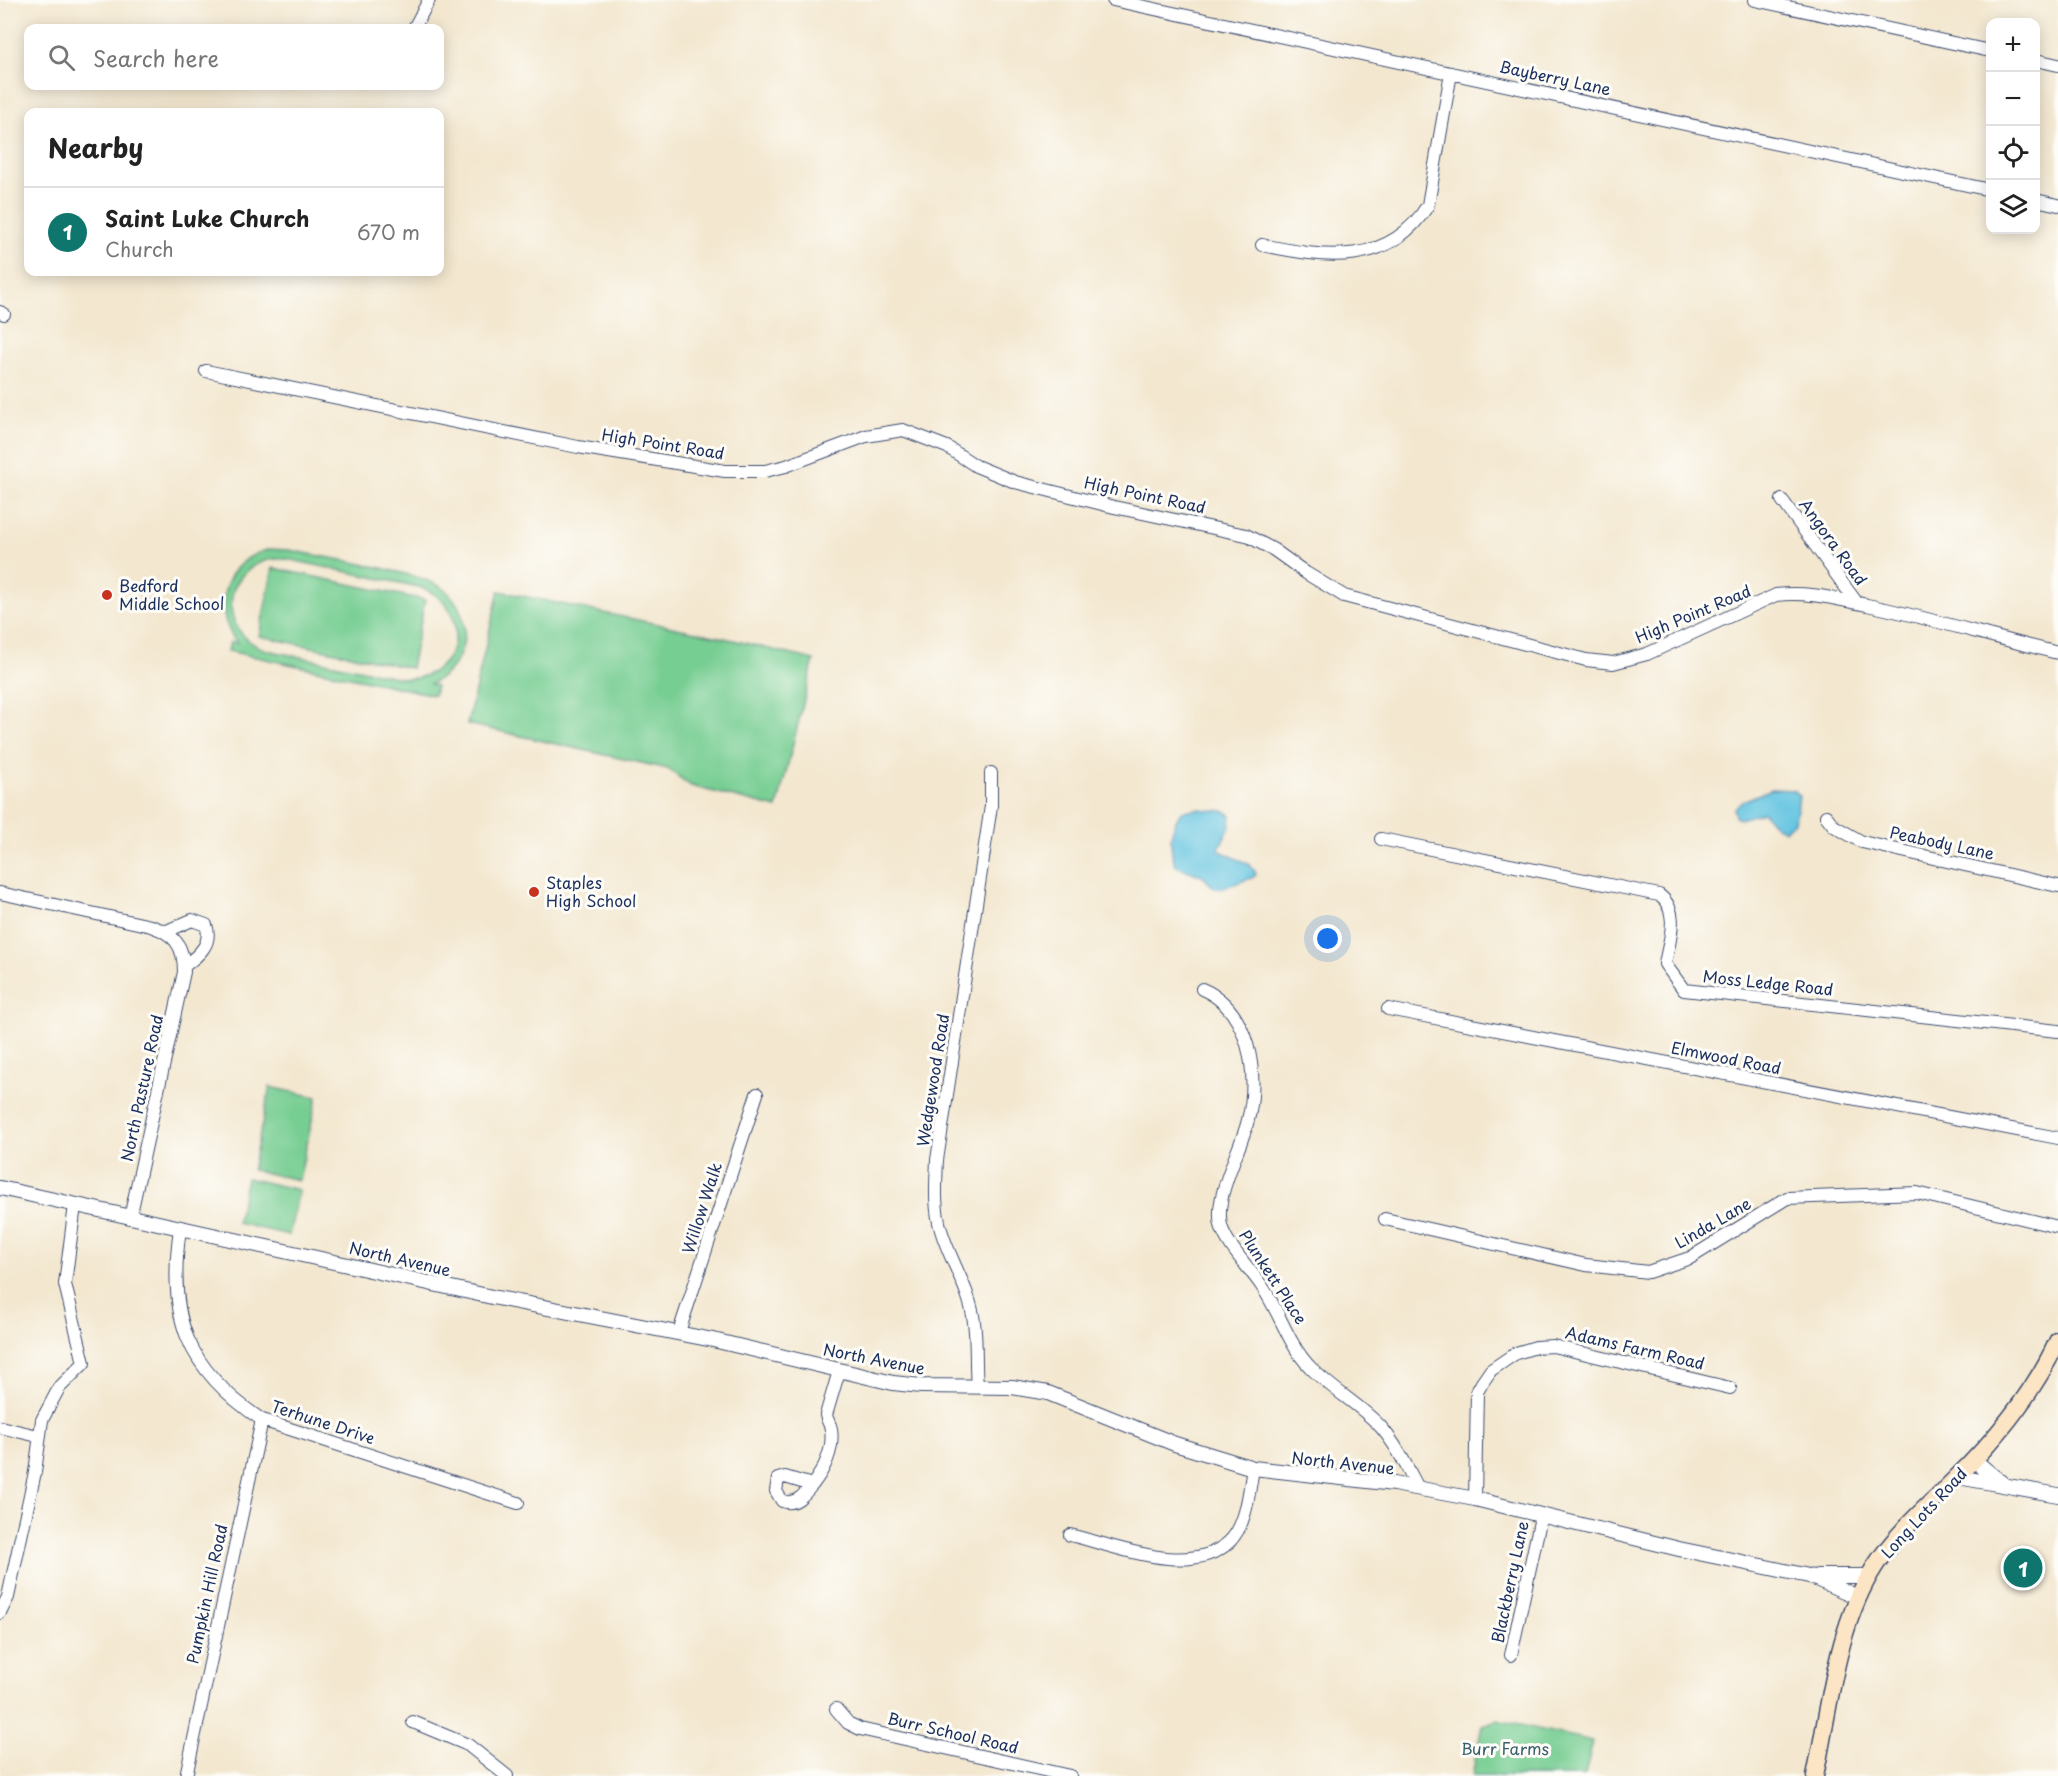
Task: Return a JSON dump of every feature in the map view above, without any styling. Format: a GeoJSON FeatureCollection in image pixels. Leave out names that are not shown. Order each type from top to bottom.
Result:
{"type":"FeatureCollection","features":[{"type":"Feature","properties":{"kind":"main road","name":"Long Lots Road"},"geometry":{"type":"LineString","coordinates":[[1815,1776],[1842,1644],[1858,1597],[1869,1576],[1892,1541],[1958,1477],[2020,1406],[2047,1364],[2058,1340]]}},
{"type":"Feature","properties":{"kind":"street"},"geometry":{"type":"LineString","coordinates":[[416,24],[429,0]]}},
{"type":"Feature","properties":{"kind":"street","name":"Bayberry Lane"},"geometry":{"type":"LineString","coordinates":[[1113,0],[1986,189]]}},
{"type":"Feature","properties":{"kind":"street"},"geometry":{"type":"LineString","coordinates":[[1755,0],[1986,50]]}},
{"type":"Feature","properties":{"kind":"street"},"geometry":{"type":"LineString","coordinates":[[2040,61],[2058,65]]}},
{"type":"Feature","properties":{"kind":"street"},"geometry":{"type":"LineString","coordinates":[[1262,245],[1296,252],[1365,254],[1401,236],[1417,224],[1428,205],[1451,73]]}},
{"type":"Feature","properties":{"kind":"street"},"geometry":{"type":"LineString","coordinates":[[2040,201],[2058,205]]}},
{"type":"Feature","properties":{"kind":"street","name":"High Point Road"},"geometry":{"type":"LineString","coordinates":[[206,370],[578,447],[725,471],[765,471],[786,466],[866,436],[903,430],[947,447],[976,466],[1015,482],[1114,507],[1246,535],[1274,550],[1344,596],[1586,660],[1613,663],[1647,654],[1776,595],[1811,593],[2058,653]]}},
{"type":"Feature","properties":{"kind":"street","name":"Angora Road"},"geometry":{"type":"LineString","coordinates":[[1782,500],[1857,603]]}},
{"type":"Feature","properties":{"kind":"street","name":"Wedgewood Road"},"geometry":{"type":"LineString","coordinates":[[977,1387],[974,1321],[963,1281],[941,1229],[937,1211],[936,1183],[937,1160],[991,806],[991,773]]}},
{"type":"Feature","properties":{"kind":"street","name":"Peabody Lane"},"geometry":{"type":"LineString","coordinates":[[1826,816],[1834,826],[1862,842],[2058,886]]}},
{"type":"Feature","properties":{"kind":"street","name":"Moss Ledge Road"},"geometry":{"type":"LineString","coordinates":[[1382,839],[1659,894],[1669,904],[1673,916],[1665,964],[1684,990],[2058,1031]]}},
{"type":"Feature","properties":{"kind":"street"},"geometry":{"type":"LineString","coordinates":[[0,893],[167,931],[180,945],[184,966],[202,951],[207,940],[206,925],[192,920],[167,931]]}},
{"type":"Feature","properties":{"kind":"street","name":"North Pasture Road"},"geometry":{"type":"LineString","coordinates":[[130,1218],[184,966]]}},
{"type":"Feature","properties":{"kind":"street","name":"Plunkett Place"},"geometry":{"type":"LineString","coordinates":[[1203,989],[1224,1001],[1239,1024],[1248,1042],[1250,1063],[1252,1090],[1249,1118],[1220,1204],[1222,1227],[1267,1293],[1308,1366],[1379,1426],[1394,1445],[1418,1488]]}},
{"type":"Feature","properties":{"kind":"street","name":"Elmwood Road"},"geometry":{"type":"LineString","coordinates":[[1388,1009],[2058,1138]]}},
{"type":"Feature","properties":{"kind":"street","name":"Willow Walk"},"geometry":{"type":"LineString","coordinates":[[679,1332],[758,1094]]}},
{"type":"Feature","properties":{"kind":"street","name":"North Avenue"},"geometry":{"type":"LineString","coordinates":[[0,1188],[584,1316],[679,1332],[839,1371],[921,1386],[1012,1387],[1048,1393],[1175,1444],[1253,1468],[1418,1488],[1474,1499],[1541,1517],[1809,1576],[1858,1597]]}},
{"type":"Feature","properties":{"kind":"street","name":"Linda Lane"},"geometry":{"type":"LineString","coordinates":[[1385,1219],[1586,1265],[1648,1272],[1690,1258],[1787,1198],[1917,1193],[2058,1227]]}},
{"type":"Feature","properties":{"kind":"street"},"geometry":{"type":"LineString","coordinates":[[0,1613],[8,1597],[34,1472],[38,1436],[48,1405],[84,1363],[66,1284],[75,1205]]}},
{"type":"Feature","properties":{"kind":"street","name":"Terhune Drive"},"geometry":{"type":"LineString","coordinates":[[180,1229],[174,1273],[176,1305],[190,1345],[223,1390],[262,1420],[518,1503]]}},
{"type":"Feature","properties":{"kind":"street","name":"Adams Farm Road"},"geometry":{"type":"LineString","coordinates":[[1474,1499],[1478,1392],[1491,1370],[1516,1353],[1536,1347],[1553,1346],[1730,1388]]}},
{"type":"Feature","properties":{"kind":"street"},"geometry":{"type":"LineString","coordinates":[[812,1485],[820,1474],[831,1444],[830,1424],[826,1415],[839,1371]]}},
{"type":"Feature","properties":{"kind":"street","name":"Pumpkin Hill Road"},"geometry":{"type":"LineString","coordinates":[[186,1776],[262,1420]]}},
{"type":"Feature","properties":{"kind":"street"},"geometry":{"type":"LineString","coordinates":[[0,1427],[38,1436]]}},
{"type":"Feature","properties":{"kind":"street"},"geometry":{"type":"LineString","coordinates":[[1974,1460],[2003,1484]]}},
{"type":"Feature","properties":{"kind":"street"},"geometry":{"type":"LineString","coordinates":[[1070,1535],[1182,1561],[1206,1557],[1230,1541],[1240,1525],[1253,1468]]}},
{"type":"Feature","properties":{"kind":"street"},"geometry":{"type":"LineString","coordinates":[[1958,1477],[2058,1495]]}},
{"type":"Feature","properties":{"kind":"street","name":"Blackberry Lane"},"geometry":{"type":"LineString","coordinates":[[1511,1655],[1541,1517]]}},
{"type":"Feature","properties":{"kind":"street","name":"North Avenue"},"geometry":{"type":"LineString","coordinates":[[1809,1576],[1869,1576]]}},
{"type":"Feature","properties":{"kind":"street","name":"Burr School Road"},"geometry":{"type":"LineString","coordinates":[[836,1710],[848,1723],[860,1729],[1070,1776]]}},
{"type":"Feature","properties":{"kind":"street"},"geometry":{"type":"LineString","coordinates":[[413,1722],[468,1745],[507,1776]]}},
{"type":"Feature","properties":{"kind":"green space"},"geometry":{"type":"Polygon","coordinates":[[[271,549],[289,550],[394,571],[433,583],[444,589],[454,599],[463,618],[464,638],[461,653],[449,671],[430,684],[436,686],[434,695],[228,651],[230,642],[237,643],[224,614],[223,600],[226,586],[242,562],[255,554],[271,549]],[[272,559],[255,565],[242,576],[234,588],[231,603],[233,617],[239,631],[251,642],[267,650],[406,679],[425,675],[440,667],[450,654],[455,639],[454,623],[448,608],[437,596],[419,587],[286,559],[272,559]]]}},
{"type":"Feature","properties":{"kind":"green space"},"geometry":{"type":"Polygon","coordinates":[[[273,568],[425,600],[411,668],[259,636],[273,568]]]}},
{"type":"Feature","properties":{"kind":"green space"},"geometry":{"type":"Polygon","coordinates":[[[499,591],[729,639],[814,660],[777,808],[691,786],[668,769],[467,724],[499,591]]]}},
{"type":"Feature","properties":{"kind":"green space"},"geometry":{"type":"Polygon","coordinates":[[[270,1087],[317,1097],[299,1180],[252,1170],[270,1087]]]}},
{"type":"Feature","properties":{"kind":"green space"},"geometry":{"type":"Polygon","coordinates":[[[247,1178],[299,1190],[289,1235],[237,1223],[247,1178]]]}},
{"type":"Feature","properties":{"kind":"green space","name":"Burr Farms"},"geometry":{"type":"Polygon","coordinates":[[[1497,1720],[1593,1741],[1585,1776],[1472,1776],[1482,1725],[1497,1720]]]}},
{"type":"Feature","properties":{"kind":"water"},"geometry":{"type":"Polygon","coordinates":[[[1772,789],[1793,790],[1799,796],[1795,822],[1784,830],[1776,827],[1763,812],[1740,819],[1735,817],[1734,809],[1743,801],[1772,789]]]}},
{"type":"Feature","properties":{"kind":"water"},"geometry":{"type":"Polygon","coordinates":[[[1197,809],[1224,811],[1231,815],[1230,827],[1219,848],[1220,851],[1249,864],[1256,873],[1254,877],[1223,888],[1215,888],[1202,876],[1176,866],[1171,844],[1174,825],[1182,811],[1197,809]]]}},
{"type":"Feature","properties":{"kind":"place","name":"Bedford Middle School"},"geometry":{"type":"Point","coordinates":[107,595]}},
{"type":"Feature","properties":{"kind":"place","name":"Staples High School"},"geometry":{"type":"Point","coordinates":[534,892]}},
{"type":"Feature","properties":{"kind":"place","name":"Saint Luke Church"},"geometry":{"type":"Point","coordinates":[2023,1568]}}]}
